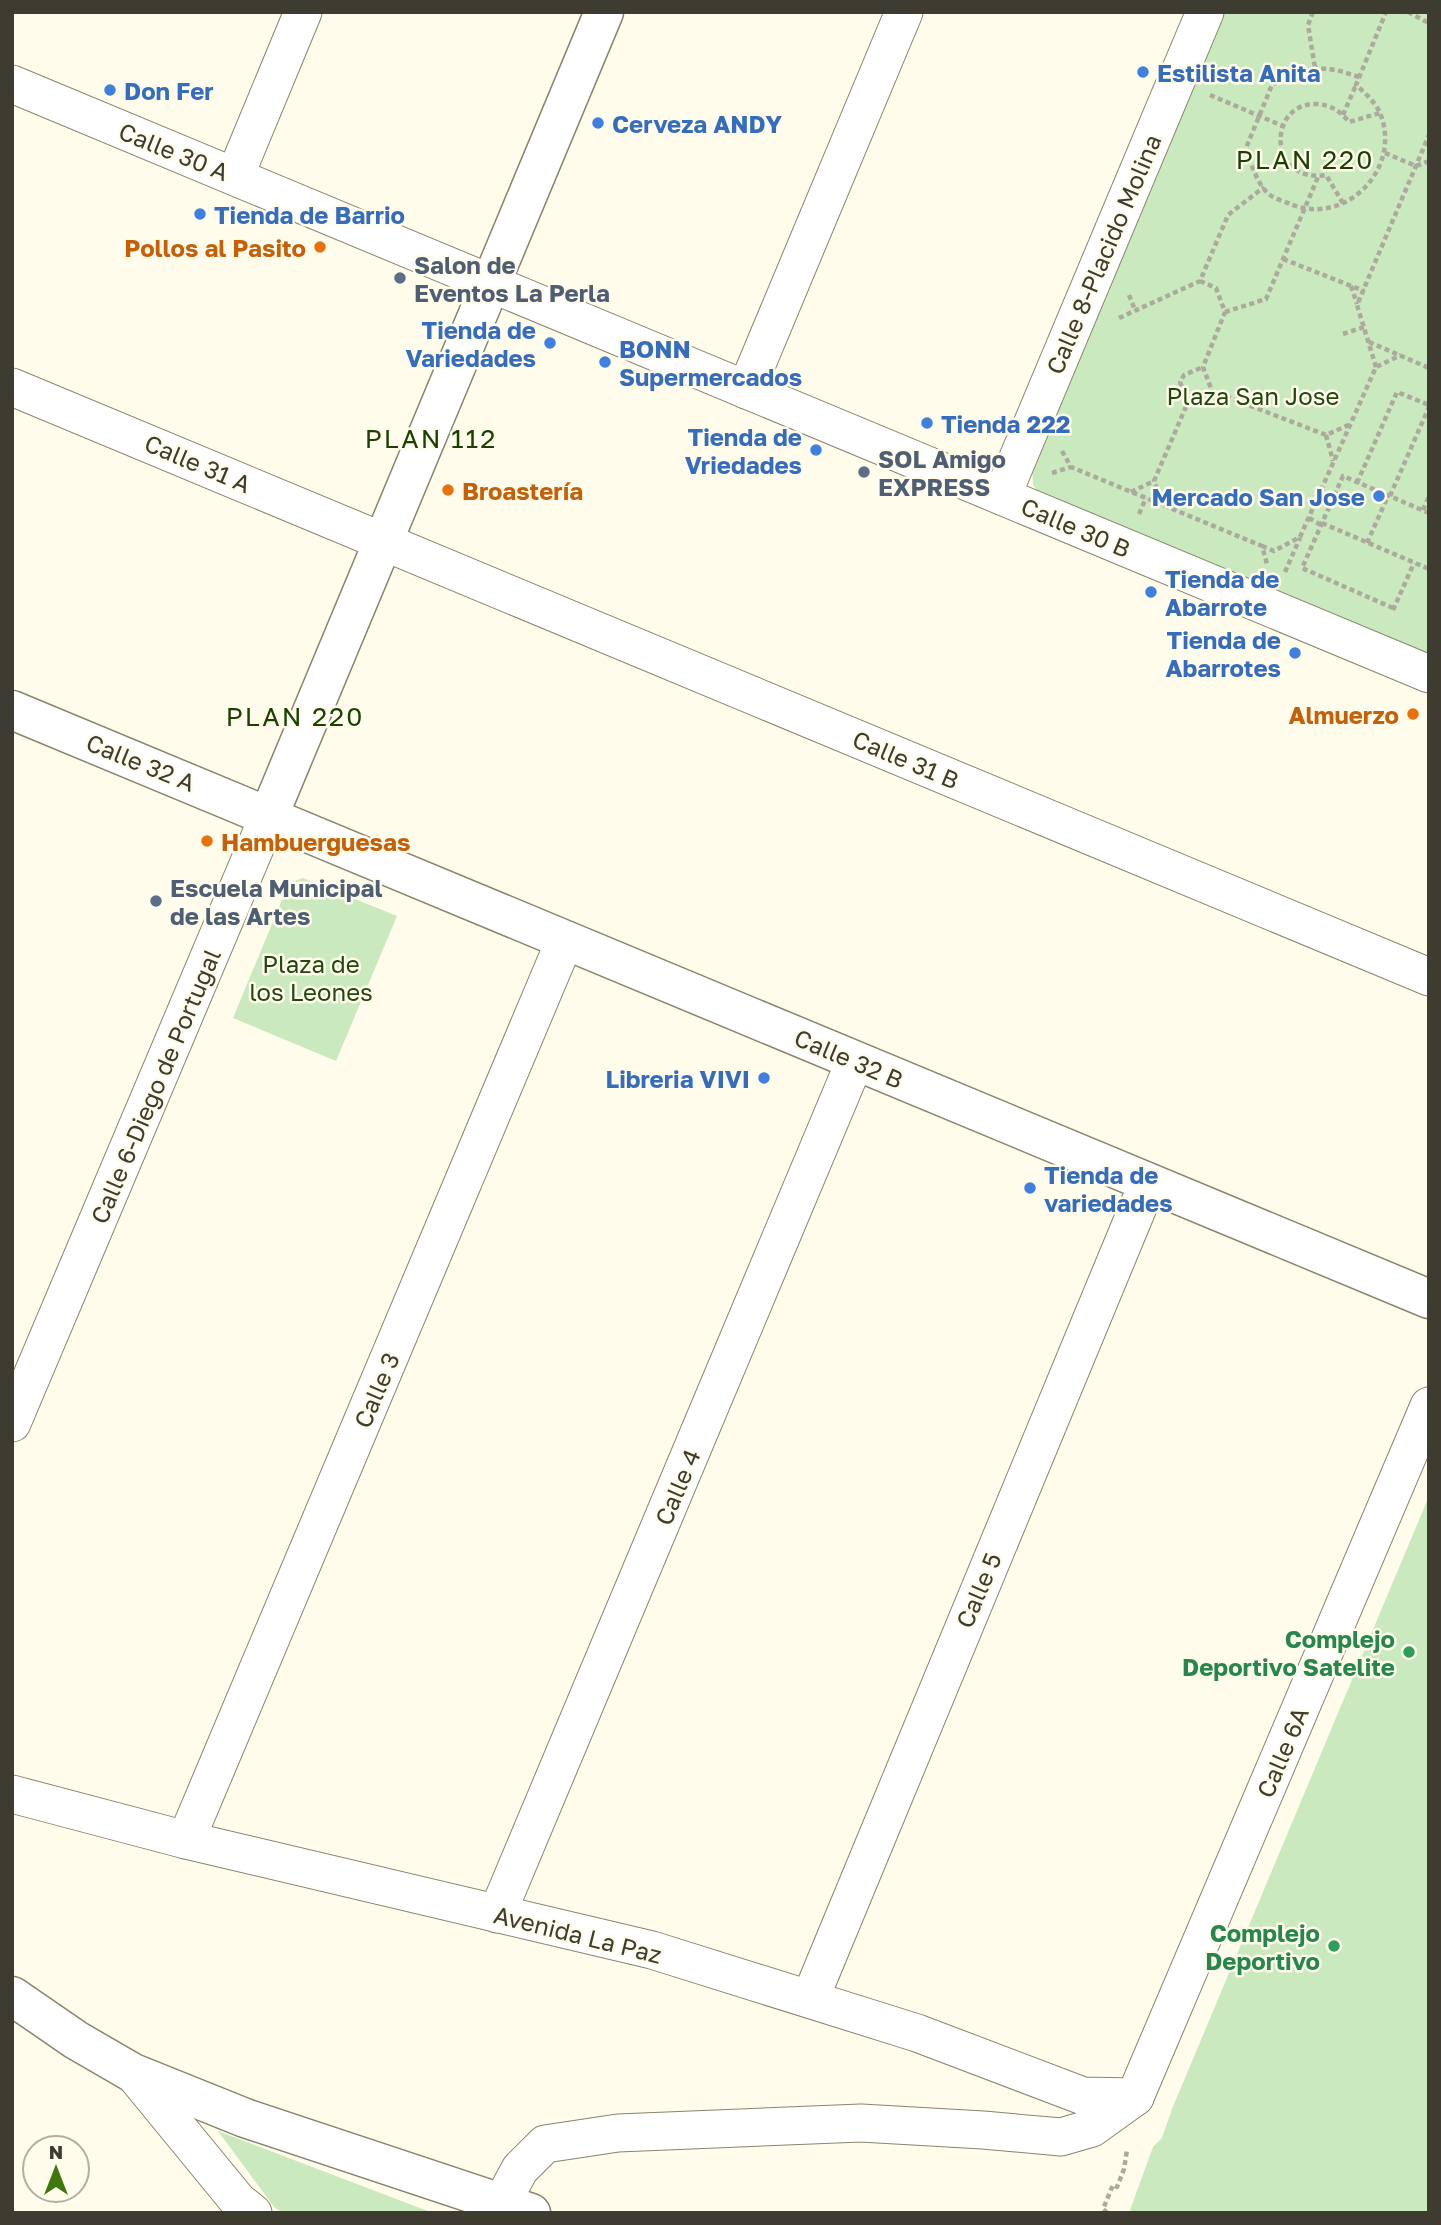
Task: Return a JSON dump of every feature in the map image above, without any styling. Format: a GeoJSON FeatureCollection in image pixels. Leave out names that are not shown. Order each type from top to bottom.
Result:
{"type":"FeatureCollection","features":[{"type":"Feature","properties":{"kind":"street"},"geometry":{"type":"LineString","coordinates":[[235,176],[303,12]]}},
{"type":"Feature","properties":{"kind":"street","name":"Calle 6-Diego de Portugal"},"geometry":{"type":"LineString","coordinates":[[12,1423],[604,12]]}},
{"type":"Feature","properties":{"kind":"street"},"geometry":{"type":"LineString","coordinates":[[746,390],[904,12]]}},
{"type":"Feature","properties":{"kind":"street","name":"Calle 8-Placido Molina"},"geometry":{"type":"LineString","coordinates":[[1002,496],[1205,12]]}},
{"type":"Feature","properties":{"kind":"street","name":"Calle 30 A"},"geometry":{"type":"LineString","coordinates":[[12,83],[490,283]]}},
{"type":"Feature","properties":{"kind":"street","name":"Calle 30 B"},"geometry":{"type":"LineString","coordinates":[[490,283],[1429,674]]}},
{"type":"Feature","properties":{"kind":"street","name":"Calle 31 A"},"geometry":{"type":"LineString","coordinates":[[12,387],[383,540]]}},
{"type":"Feature","properties":{"kind":"street","name":"Calle 31 B"},"geometry":{"type":"LineString","coordinates":[[383,540],[1429,977]]}},
{"type":"Feature","properties":{"kind":"street","name":"Calle 32 A"},"geometry":{"type":"LineString","coordinates":[[12,710],[269,815]]}},
{"type":"Feature","properties":{"kind":"street","name":"Calle 32 B"},"geometry":{"type":"LineString","coordinates":[[269,815],[1429,1299]]}},
{"type":"Feature","properties":{"kind":"street","name":"Calle 3"},"geometry":{"type":"LineString","coordinates":[[186,1840],[565,940]]}},
{"type":"Feature","properties":{"kind":"street","name":"Calle 4"},"geometry":{"type":"LineString","coordinates":[[497,1914],[855,1060]]}},
{"type":"Feature","properties":{"kind":"street","name":"Calle 5"},"geometry":{"type":"LineString","coordinates":[[810,1999],[1148,1183]]}},
{"type":"Feature","properties":{"kind":"street","name":"Calle 6A"},"geometry":{"type":"LineString","coordinates":[[1135,2097],[1429,1406]]}},
{"type":"Feature","properties":{"kind":"street","name":"Avenida La Paz"},"geometry":{"type":"LineString","coordinates":[[12,1794],[186,1840],[652,1950],[917,2034],[1083,2096],[1135,2097]]}},
{"type":"Feature","properties":{"kind":"street"},"geometry":{"type":"LineString","coordinates":[[12,1996],[76,2040],[133,2073],[244,2118],[509,2209],[520,2169],[545,2144],[618,2133],[862,2123],[1061,2137],[1092,2128],[1135,2097]]}},
{"type":"Feature","properties":{"kind":"street"},"geometry":{"type":"LineString","coordinates":[[133,2073],[238,2201],[253,2213]]}},
{"type":"Feature","properties":{"kind":"path"},"geometry":{"type":"LineString","coordinates":[[1313,12],[1308,25],[1315,68]]}},
{"type":"Feature","properties":{"kind":"path"},"geometry":{"type":"LineString","coordinates":[[1343,115],[1386,12]]}},
{"type":"Feature","properties":{"kind":"path"},"geometry":{"type":"LineString","coordinates":[[1408,13],[1429,23]]}},
{"type":"Feature","properties":{"kind":"path"},"geometry":{"type":"LineString","coordinates":[[1356,85],[1370,97],[1380,113],[1385,135],[1385,153],[1372,180],[1352,200],[1329,208],[1304,209],[1270,195],[1252,168],[1246,148],[1272,85],[1292,74],[1315,68],[1337,70],[1359,77]]}},
{"type":"Feature","properties":{"kind":"path"},"geometry":{"type":"LineString","coordinates":[[1203,92],[1283,126]]}},
{"type":"Feature","properties":{"kind":"path"},"geometry":{"type":"LineString","coordinates":[[1343,203],[1326,175],[1318,177],[1302,174],[1292,168],[1280,148],[1283,126],[1290,114],[1311,104],[1335,108],[1349,122],[1380,113]]}},
{"type":"Feature","properties":{"kind":"path"},"geometry":{"type":"LineString","coordinates":[[1357,305],[1429,135]]}},
{"type":"Feature","properties":{"kind":"path"},"geometry":{"type":"LineString","coordinates":[[1385,153],[1416,166],[1429,161]]}},
{"type":"Feature","properties":{"kind":"path"},"geometry":{"type":"LineString","coordinates":[[1225,312],[1266,299],[1318,177]]}},
{"type":"Feature","properties":{"kind":"path"},"geometry":{"type":"LineString","coordinates":[[1116,319],[1200,281],[1228,215],[1264,187]]}},
{"type":"Feature","properties":{"kind":"path"},"geometry":{"type":"LineString","coordinates":[[1283,259],[1364,291]]}},
{"type":"Feature","properties":{"kind":"path"},"geometry":{"type":"LineString","coordinates":[[1200,281],[1216,288],[1225,312],[1203,367],[1212,391]]}},
{"type":"Feature","properties":{"kind":"path"},"geometry":{"type":"LineString","coordinates":[[1351,286],[1376,367]]}},
{"type":"Feature","properties":{"kind":"path"},"geometry":{"type":"LineString","coordinates":[[1343,334],[1364,327]]}},
{"type":"Feature","properties":{"kind":"path"},"geometry":{"type":"LineString","coordinates":[[1368,341],[1429,368]]}},
{"type":"Feature","properties":{"kind":"path"},"geometry":{"type":"LineString","coordinates":[[1282,579],[1376,367],[1401,355]]}},
{"type":"Feature","properties":{"kind":"path"},"geometry":{"type":"LineString","coordinates":[[1188,402],[1180,382],[1184,375],[1203,367]]}},
{"type":"Feature","properties":{"kind":"path"},"geometry":{"type":"LineString","coordinates":[[1131,492],[1154,481],[1188,402],[1212,391],[1326,435],[1351,424]]}},
{"type":"Feature","properties":{"kind":"path"},"geometry":{"type":"LineString","coordinates":[[1357,483],[1397,392],[1429,406],[1367,543]]}},
{"type":"Feature","properties":{"kind":"path"},"geometry":{"type":"LineString","coordinates":[[1326,435],[1334,463]]}},
{"type":"Feature","properties":{"kind":"path"},"geometry":{"type":"LineString","coordinates":[[1057,440],[1071,467],[1262,547],[1274,551],[1300,537]]}},
{"type":"Feature","properties":{"kind":"path"},"geometry":{"type":"LineString","coordinates":[[1393,608],[1302,568],[1343,476],[1429,513]]}},
{"type":"Feature","properties":{"kind":"path"},"geometry":{"type":"LineString","coordinates":[[1154,481],[1163,505]]}},
{"type":"Feature","properties":{"kind":"path"},"geometry":{"type":"LineString","coordinates":[[1423,510],[1429,496]]}},
{"type":"Feature","properties":{"kind":"path"},"geometry":{"type":"LineString","coordinates":[[1309,518],[1429,569]]}},
{"type":"Feature","properties":{"kind":"path"},"geometry":{"type":"LineString","coordinates":[[1262,547],[1269,573]]}},
{"type":"Feature","properties":{"kind":"path"},"geometry":{"type":"LineString","coordinates":[[1388,620],[1414,563]]}},
{"type":"Feature","properties":{"kind":"path"},"geometry":{"type":"LineString","coordinates":[[1107,2213],[1104,2209],[1108,2197],[1113,2185],[1117,2187],[1124,2169]]}},
{"type":"Feature","properties":{"kind":"green space","name":"Plaza San Jose"},"geometry":{"type":"Polygon","coordinates":[[[1223,12],[1429,12],[1429,652],[1426,653],[1038,492],[1033,485],[1032,467],[1223,12]]]}},
{"type":"Feature","properties":{"kind":"green space","name":"Plaza de los Leones"},"geometry":{"type":"Polygon","coordinates":[[[303,878],[397,916],[336,1061],[233,1018],[289,883],[303,878]]]}},
{"type":"Feature","properties":{"kind":"green space","name":"Complejo Deportivo"},"geometry":{"type":"Polygon","coordinates":[[[1429,1496],[1429,2213],[1134,2213],[1130,2210],[1153,2147],[1162,2138],[1429,1496]]]}},
{"type":"Feature","properties":{"kind":"green space"},"geometry":{"type":"Polygon","coordinates":[[[218,2131],[433,2213],[283,2213],[274,2207],[218,2131]]]}},
{"type":"Feature","properties":{"kind":"place","name":"Estilista Anita"},"geometry":{"type":"Point","coordinates":[1143,72]}},
{"type":"Feature","properties":{"kind":"place","name":"Don Fer"},"geometry":{"type":"Point","coordinates":[110,90]}},
{"type":"Feature","properties":{"kind":"place","name":"Cerveza ANDY"},"geometry":{"type":"Point","coordinates":[598,123]}},
{"type":"Feature","properties":{"kind":"place","name":"Tienda de Barrio"},"geometry":{"type":"Point","coordinates":[200,214]}},
{"type":"Feature","properties":{"kind":"place","name":"Pollos al Pasito"},"geometry":{"type":"Point","coordinates":[320,247]}},
{"type":"Feature","properties":{"kind":"place","name":"Salon de Eventos La Perla"},"geometry":{"type":"Point","coordinates":[400,278]}},
{"type":"Feature","properties":{"kind":"place","name":"Tienda de Variedades"},"geometry":{"type":"Point","coordinates":[550,343]}},
{"type":"Feature","properties":{"kind":"place","name":"BONN Supermercados"},"geometry":{"type":"Point","coordinates":[605,362]}},
{"type":"Feature","properties":{"kind":"place","name":"Tienda 222"},"geometry":{"type":"Point","coordinates":[927,423]}},
{"type":"Feature","properties":{"kind":"place","name":"Tienda de Vriedades"},"geometry":{"type":"Point","coordinates":[816,450]}},
{"type":"Feature","properties":{"kind":"place","name":"SOL Amigo EXPRESS"},"geometry":{"type":"Point","coordinates":[864,472]}},
{"type":"Feature","properties":{"kind":"place","name":"Broastería"},"geometry":{"type":"Point","coordinates":[448,490]}},
{"type":"Feature","properties":{"kind":"place","name":"Mercado San Jose"},"geometry":{"type":"Point","coordinates":[1379,496]}},
{"type":"Feature","properties":{"kind":"place","name":"Tienda de Abarrote"},"geometry":{"type":"Point","coordinates":[1151,592]}},
{"type":"Feature","properties":{"kind":"place","name":"Tienda de Abarrotes"},"geometry":{"type":"Point","coordinates":[1295,653]}},
{"type":"Feature","properties":{"kind":"place","name":"Almuerzo"},"geometry":{"type":"Point","coordinates":[1413,714]}},
{"type":"Feature","properties":{"kind":"place","name":"Hambuerguesas"},"geometry":{"type":"Point","coordinates":[207,841]}},
{"type":"Feature","properties":{"kind":"place","name":"Escuela Municipal de las Artes"},"geometry":{"type":"Point","coordinates":[156,901]}},
{"type":"Feature","properties":{"kind":"place","name":"Libreria VIVI"},"geometry":{"type":"Point","coordinates":[764,1078]}},
{"type":"Feature","properties":{"kind":"place","name":"Tienda de variedades"},"geometry":{"type":"Point","coordinates":[1030,1188]}},
{"type":"Feature","properties":{"kind":"place","name":"Complejo Deportivo Satelite"},"geometry":{"type":"Point","coordinates":[1409,1652]}},
{"type":"Feature","properties":{"kind":"place","name":"Complejo Deportivo"},"geometry":{"type":"Point","coordinates":[1334,1946]}},
{"type":"Feature","properties":{"kind":"district","name":"PLAN 220"},"geometry":{"type":"Point","coordinates":[1305,159]}},
{"type":"Feature","properties":{"kind":"district","name":"PLAN 112"},"geometry":{"type":"Point","coordinates":[431,438]}},
{"type":"Feature","properties":{"kind":"district","name":"PLAN 220"},"geometry":{"type":"Point","coordinates":[295,716]}}]}
